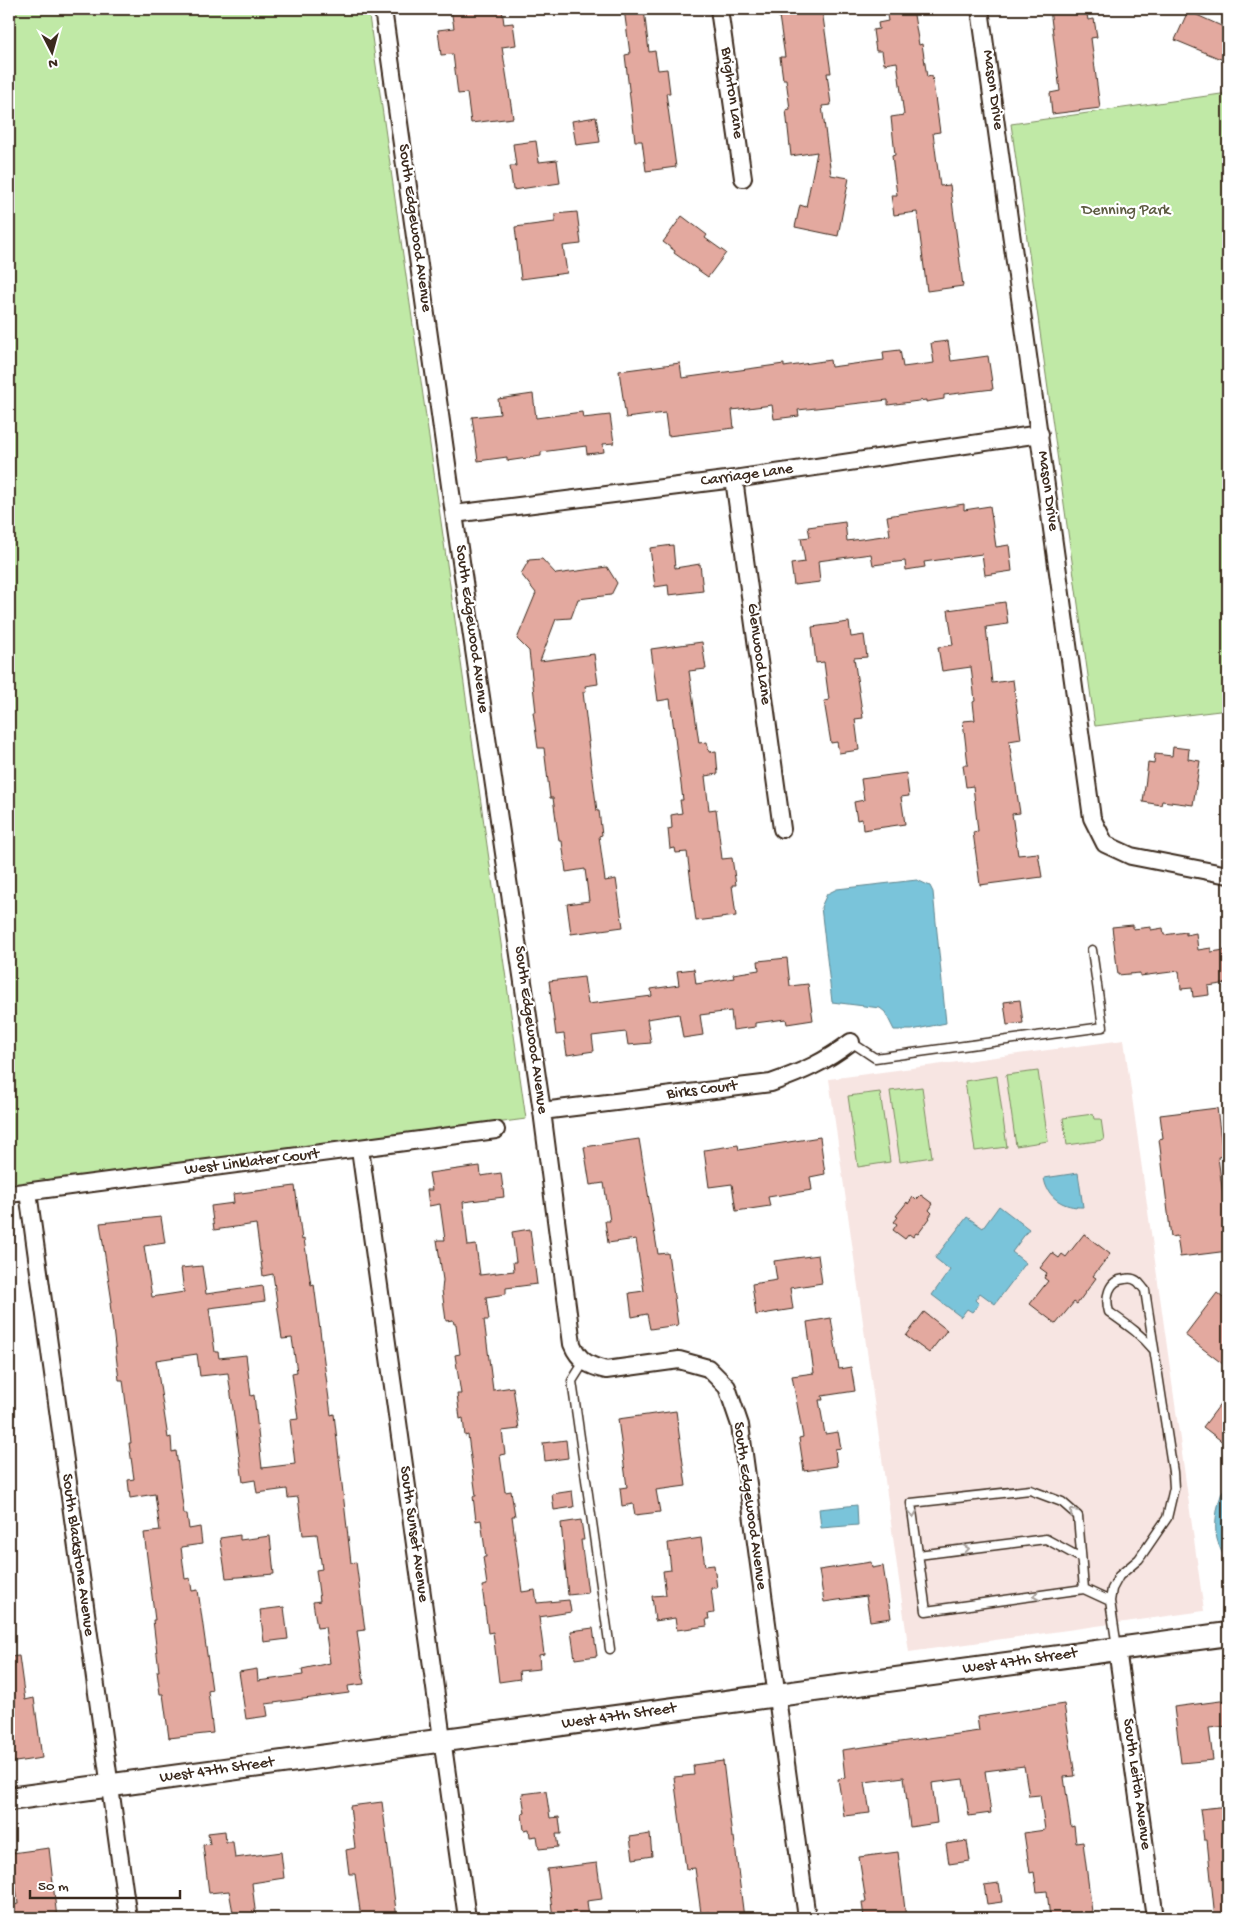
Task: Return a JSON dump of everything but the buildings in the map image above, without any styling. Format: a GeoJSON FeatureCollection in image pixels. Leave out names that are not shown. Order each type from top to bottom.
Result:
{"type":"FeatureCollection","features":[{"type":"Feature","properties":{"kind":"main road","name":"West 47th Street"},"geometry":{"type":"LineString","coordinates":[[9,1799],[1228,1634]]}},
{"type":"Feature","properties":{"kind":"street","name":"South Edgewood Avenue"},"geometry":{"type":"LineString","coordinates":[[384,9],[454,514],[542,1112],[572,1344],[576,1354],[584,1362],[606,1370],[680,1360],[708,1368],[728,1388],[740,1425],[807,1918]]}},
{"type":"Feature","properties":{"kind":"street","name":"Brighton Lane"},"geometry":{"type":"LineString","coordinates":[[719,9],[743,178]]}},
{"type":"Feature","properties":{"kind":"street","name":"Mason Drive"},"geometry":{"type":"LineString","coordinates":[[980,9],[1092,818],[1105,844],[1131,856],[1228,874]]}},
{"type":"Feature","properties":{"kind":"street","name":"Carriage Lane"},"geometry":{"type":"LineString","coordinates":[[454,514],[734,479],[1040,434]]}},
{"type":"Feature","properties":{"kind":"street","name":"Glenwood Lane"},"geometry":{"type":"LineString","coordinates":[[734,479],[782,829]]}},
{"type":"Feature","properties":{"kind":"street","name":"Birks Court"},"geometry":{"type":"LineString","coordinates":[[542,1112],[771,1083],[806,1071],[833,1056],[851,1042]]}},
{"type":"Feature","properties":{"kind":"street","name":"West Linklater Court"},"geometry":{"type":"LineString","coordinates":[[9,1194],[496,1130]]}},
{"type":"Feature","properties":{"kind":"street","name":"South Sunset Avenue"},"geometry":{"type":"LineString","coordinates":[[360,1149],[467,1918]]}},
{"type":"Feature","properties":{"kind":"street","name":"South Blackstone Avenue"},"geometry":{"type":"LineString","coordinates":[[28,1192],[128,1918]]}},
{"type":"Feature","properties":{"kind":"street","name":"South Leitch Avenue"},"geometry":{"type":"LineString","coordinates":[[1117,1649],[1155,1918]]}},
{"type":"Feature","properties":{"kind":"lane"},"geometry":{"type":"LineString","coordinates":[[851,1042],[875,1058],[1102,1027],[1092,950]]}},
{"type":"Feature","properties":{"kind":"lane"},"geometry":{"type":"LineString","coordinates":[[1117,1649],[1110,1601],[1112,1589],[1119,1576],[1139,1559],[1167,1518],[1174,1488],[1173,1472],[1145,1290],[1137,1281],[1130,1278],[1121,1279],[1113,1284],[1108,1292],[1106,1302],[1109,1312],[1132,1328],[1154,1350]]}},
{"type":"Feature","properties":{"kind":"lane"},"geometry":{"type":"LineString","coordinates":[[584,1362],[572,1381],[610,1650]]}},
{"type":"Feature","properties":{"kind":"lane"},"geometry":{"type":"LineString","coordinates":[[1084,1589],[1078,1516],[1062,1502],[1030,1490],[911,1503],[926,1611],[1084,1589],[1110,1601]]}},
{"type":"Feature","properties":{"kind":"lane"},"geometry":{"type":"LineString","coordinates":[[918,1556],[1046,1539],[1081,1558]]}},
{"type":"Feature","properties":{"kind":"shaded area"},"geometry":{"type":"Polygon","coordinates":[[[1124,1040],[1204,1611],[909,1652],[829,1079],[1124,1040]]]}},
{"type":"Feature","properties":{"kind":"green space"},"geometry":{"type":"Polygon","coordinates":[[[9,9],[368,9],[526,1119],[9,1187],[9,9]]]}},
{"type":"Feature","properties":{"kind":"green space","name":"Denning Park"},"geometry":{"type":"Polygon","coordinates":[[[1228,93],[1228,710],[1095,726],[1011,124],[1228,93]]]}},
{"type":"Feature","properties":{"kind":"green space"},"geometry":{"type":"Polygon","coordinates":[[[1038,1071],[1048,1141],[1016,1146],[1006,1075],[1038,1071]]]}},
{"type":"Feature","properties":{"kind":"green space"},"geometry":{"type":"Polygon","coordinates":[[[997,1076],[1007,1147],[975,1151],[965,1081],[997,1076]]]}},
{"type":"Feature","properties":{"kind":"green space"},"geometry":{"type":"Polygon","coordinates":[[[922,1087],[932,1157],[900,1162],[890,1091],[922,1087]]]}},
{"type":"Feature","properties":{"kind":"green space"},"geometry":{"type":"Polygon","coordinates":[[[880,1092],[890,1162],[858,1167],[848,1096],[880,1092]]]}},
{"type":"Feature","properties":{"kind":"green space"},"geometry":{"type":"Polygon","coordinates":[[[1093,1114],[1094,1119],[1101,1119],[1104,1140],[1067,1145],[1063,1118],[1093,1114]]]}},
{"type":"Feature","properties":{"kind":"water"},"geometry":{"type":"Polygon","coordinates":[[[917,880],[930,886],[933,892],[946,1023],[912,1030],[894,1030],[885,1012],[880,1008],[832,1002],[821,907],[827,894],[837,889],[917,880]]]}},
{"type":"Feature","properties":{"kind":"water"},"geometry":{"type":"Polygon","coordinates":[[[1078,1173],[1083,1207],[1063,1204],[1049,1191],[1044,1178],[1078,1173]]]}},
{"type":"Feature","properties":{"kind":"water"},"geometry":{"type":"Polygon","coordinates":[[[999,1206],[1029,1229],[1012,1252],[1026,1263],[995,1304],[980,1293],[975,1300],[979,1304],[972,1312],[967,1309],[961,1317],[932,1295],[950,1270],[935,1258],[967,1217],[983,1228],[999,1206]]]}},
{"type":"Feature","properties":{"kind":"water"},"geometry":{"type":"Polygon","coordinates":[[[1228,1482],[1228,1564],[1218,1542],[1216,1525],[1219,1501],[1228,1482]]]}},
{"type":"Feature","properties":{"kind":"water"},"geometry":{"type":"Polygon","coordinates":[[[857,1505],[858,1525],[821,1528],[819,1509],[857,1505]]]}}]}
